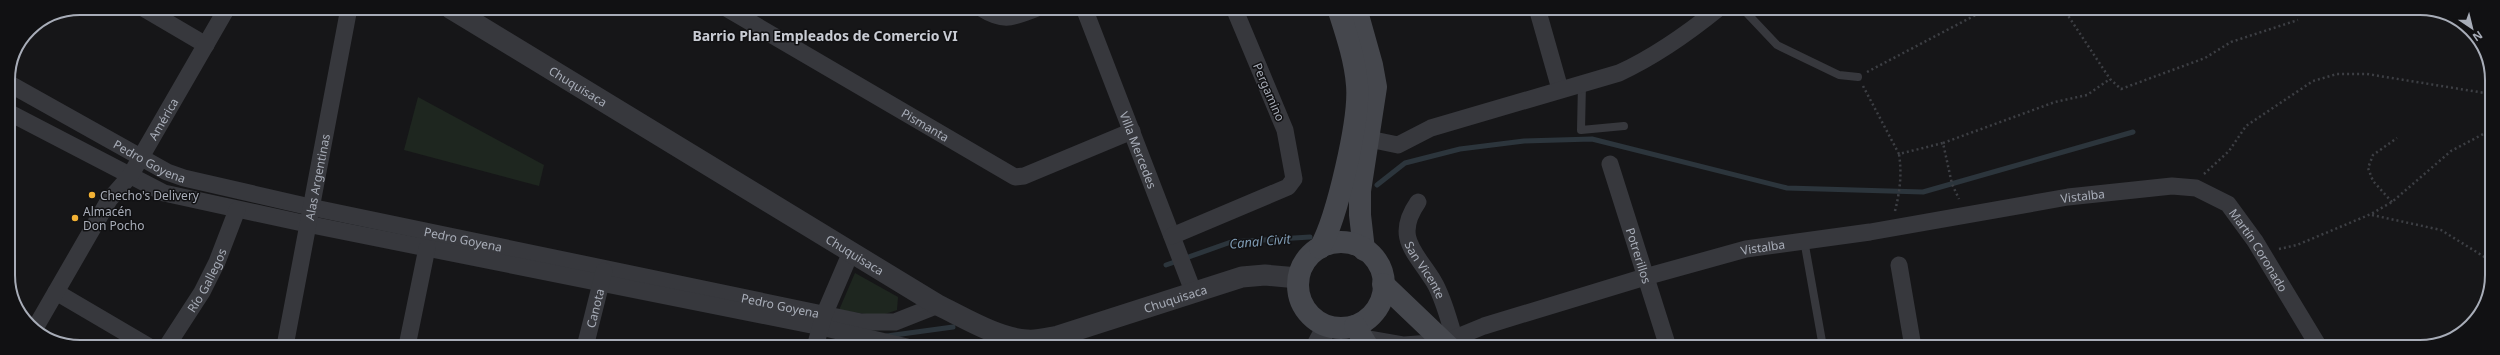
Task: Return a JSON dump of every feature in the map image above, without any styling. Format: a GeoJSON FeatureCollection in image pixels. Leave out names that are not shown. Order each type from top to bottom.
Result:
{"type":"FeatureCollection","features":[{"type":"Feature","properties":{"kind":"main road"},"geometry":{"type":"LineString","coordinates":[[1320,248],[1334,216],[1357,102],[1355,69],[1340,15]]}},
{"type":"Feature","properties":{"kind":"main road"},"geometry":{"type":"LineString","coordinates":[[1358,15],[1372,65],[1376,87],[1359,203],[1364,250]]}},
{"type":"Feature","properties":{"kind":"main road"},"geometry":{"type":"LineString","coordinates":[[1343,243],[1364,250],[1378,265],[1383,284],[1382,294],[1376,310],[1362,337],[1341,328],[1327,326],[1314,320],[1305,309],[1299,296],[1298,278],[1309,256],[1320,248],[1343,243]]}},
{"type":"Feature","properties":{"kind":"main road"},"geometry":{"type":"LineString","coordinates":[[1383,284],[1447,340]]}},
{"type":"Feature","properties":{"kind":"street"},"geometry":{"type":"LineString","coordinates":[[155,15],[206,45]]}},
{"type":"Feature","properties":{"kind":"street","name":"América"},"geometry":{"type":"LineString","coordinates":[[38,324],[109,200],[130,176],[142,157],[223,15]]}},
{"type":"Feature","properties":{"kind":"street","name":"Alas Argentinas"},"geometry":{"type":"LineString","coordinates":[[286,340],[310,207],[348,15]]}},
{"type":"Feature","properties":{"kind":"street","name":"Chuquisaca"},"geometry":{"type":"LineString","coordinates":[[462,15],[938,305],[1015,340]]}},
{"type":"Feature","properties":{"kind":"street","name":"Pismanta"},"geometry":{"type":"LineString","coordinates":[[738,15],[1015,177],[1024,176],[1132,131]]}},
{"type":"Feature","properties":{"kind":"street"},"geometry":{"type":"LineString","coordinates":[[993,15],[1004,19],[1016,15]]}},
{"type":"Feature","properties":{"kind":"street","name":"Villa Mercedes"},"geometry":{"type":"LineString","coordinates":[[1087,15],[1193,291]]}},
{"type":"Feature","properties":{"kind":"street","name":"Pergamino"},"geometry":{"type":"LineString","coordinates":[[1172,236],[1288,187],[1294,179],[1285,130],[1237,15]]}},
{"type":"Feature","properties":{"kind":"street"},"geometry":{"type":"LineString","coordinates":[[1539,15],[1560,89]]}},
{"type":"Feature","properties":{"kind":"street"},"geometry":{"type":"LineString","coordinates":[[1369,139],[1398,145],[1431,128],[1560,89],[1619,73],[1648,60],[1682,38],[1710,15]]}},
{"type":"Feature","properties":{"kind":"street","name":"Pedro Goyena"},"geometry":{"type":"LineString","coordinates":[[15,87],[167,172],[184,178],[603,276],[822,321],[884,340]]}},
{"type":"Feature","properties":{"kind":"street","name":"Pedro Goyena"},"geometry":{"type":"LineString","coordinates":[[15,116],[130,176],[164,192],[237,210],[428,248],[603,276]]}},
{"type":"Feature","properties":{"kind":"street","name":"Potrerillos"},"geometry":{"type":"LineString","coordinates":[[1610,164],[1666,340]]}},
{"type":"Feature","properties":{"kind":"street","name":"Martín Coronado"},"geometry":{"type":"LineString","coordinates":[[2172,186],[2192,188],[2213,196],[2228,204],[2255,241],[2315,340]]}},
{"type":"Feature","properties":{"kind":"street","name":"Vistalba"},"geometry":{"type":"LineString","coordinates":[[1456,340],[1484,326],[1645,277],[1746,249],[1890,229],[2068,197],[2172,186]]}},
{"type":"Feature","properties":{"kind":"street","name":"San Vicente"},"geometry":{"type":"LineString","coordinates":[[1418,202],[1411,213],[1407,225],[1409,240],[1421,266],[1434,282],[1449,340]]}},
{"type":"Feature","properties":{"kind":"street","name":"Río Gallegos"},"geometry":{"type":"LineString","coordinates":[[171,340],[202,292],[217,262],[237,210]]}},
{"type":"Feature","properties":{"kind":"street"},"geometry":{"type":"LineString","coordinates":[[409,340],[428,248]]}},
{"type":"Feature","properties":{"kind":"street"},"geometry":{"type":"LineString","coordinates":[[817,340],[822,321],[852,252]]}},
{"type":"Feature","properties":{"kind":"street"},"geometry":{"type":"LineString","coordinates":[[1899,265],[1911,340]]}},
{"type":"Feature","properties":{"kind":"street","name":"Chuquisaca"},"geometry":{"type":"LineString","coordinates":[[1041,340],[1058,336],[1193,291],[1242,277],[1265,275],[1298,278]]}},
{"type":"Feature","properties":{"kind":"street","name":"Canota"},"geometry":{"type":"LineString","coordinates":[[587,340],[603,276]]}},
{"type":"Feature","properties":{"kind":"street"},"geometry":{"type":"LineString","coordinates":[[56,292],[138,340]]}},
{"type":"Feature","properties":{"kind":"street","name":"Pedro Goyena"},"geometry":{"type":"LineString","coordinates":[[822,321],[895,322],[938,305]]}},
{"type":"Feature","properties":{"kind":"street"},"geometry":{"type":"LineString","coordinates":[[1320,340],[1327,326]]}},
{"type":"Feature","properties":{"kind":"street","name":"Vistalba"},"geometry":{"type":"LineString","coordinates":[[1362,337],[1378,340]]}},
{"type":"Feature","properties":{"kind":"lane"},"geometry":{"type":"LineString","coordinates":[[1749,15],[1777,45],[1839,75],[1858,77]]}},
{"type":"Feature","properties":{"kind":"lane"},"geometry":{"type":"LineString","coordinates":[[1582,83],[1581,130],[1624,126]]}},
{"type":"Feature","properties":{"kind":"lane"},"geometry":{"type":"LineString","coordinates":[[1804,240],[1822,340]]}},
{"type":"Feature","properties":{"kind":"path"},"geometry":{"type":"LineString","coordinates":[[1890,229],[1900,193],[1901,168],[1899,154],[1858,77],[1976,15]]}},
{"type":"Feature","properties":{"kind":"path"},"geometry":{"type":"LineString","coordinates":[[2068,15],[2110,79],[2122,89],[2205,58],[2231,42],[2298,20]]}},
{"type":"Feature","properties":{"kind":"path"},"geometry":{"type":"LineString","coordinates":[[2192,188],[2207,169],[2229,151],[2246,126],[2313,81],[2337,74],[2367,74],[2485,93]]}},
{"type":"Feature","properties":{"kind":"path"},"geometry":{"type":"LineString","coordinates":[[1899,154],[1943,143],[2055,102],[2087,95],[2110,79]]}},
{"type":"Feature","properties":{"kind":"path"},"geometry":{"type":"LineString","coordinates":[[2255,241],[2279,249],[2297,244],[2371,214],[2392,202],[2451,151],[2485,133]]}},
{"type":"Feature","properties":{"kind":"path"},"geometry":{"type":"LineString","coordinates":[[2392,202],[2373,182],[2368,168],[2373,155],[2397,138]]}},
{"type":"Feature","properties":{"kind":"path"},"geometry":{"type":"LineString","coordinates":[[1943,143],[1952,184],[1965,216]]}},
{"type":"Feature","properties":{"kind":"path"},"geometry":{"type":"LineString","coordinates":[[2371,214],[2441,230],[2485,257]]}},
{"type":"Feature","properties":{"kind":"shaded area"},"geometry":{"type":"Polygon","coordinates":[[[418,97],[544,165],[539,186],[404,150],[418,97]]]}},
{"type":"Feature","properties":{"kind":"shaded area"},"geometry":{"type":"Polygon","coordinates":[[[855,273],[898,297],[897,310],[879,316],[839,310],[855,273]]]}},
{"type":"Feature","properties":{"kind":"waterway"},"geometry":{"type":"LineString","coordinates":[[1377,185],[1405,163],[1460,149],[1524,141],[1592,139],[1787,188],[1923,192],[2133,132]]}},
{"type":"Feature","properties":{"kind":"waterway","name":"Canal Civit"},"geometry":{"type":"LineString","coordinates":[[1166,265],[1231,242],[1310,237]]}},
{"type":"Feature","properties":{"kind":"waterway","name":"Canal Civit"},"geometry":{"type":"LineString","coordinates":[[887,336],[953,327]]}},
{"type":"Feature","properties":{"kind":"place","name":"Checho's Delivery"},"geometry":{"type":"Point","coordinates":[92,195]}},
{"type":"Feature","properties":{"kind":"place","name":"Almacén Don Pocho"},"geometry":{"type":"Point","coordinates":[75,218]}},
{"type":"Feature","properties":{"kind":"district","name":"Barrio Plan Empleados de Comercio VI"},"geometry":{"type":"Point","coordinates":[825,35]}}]}
